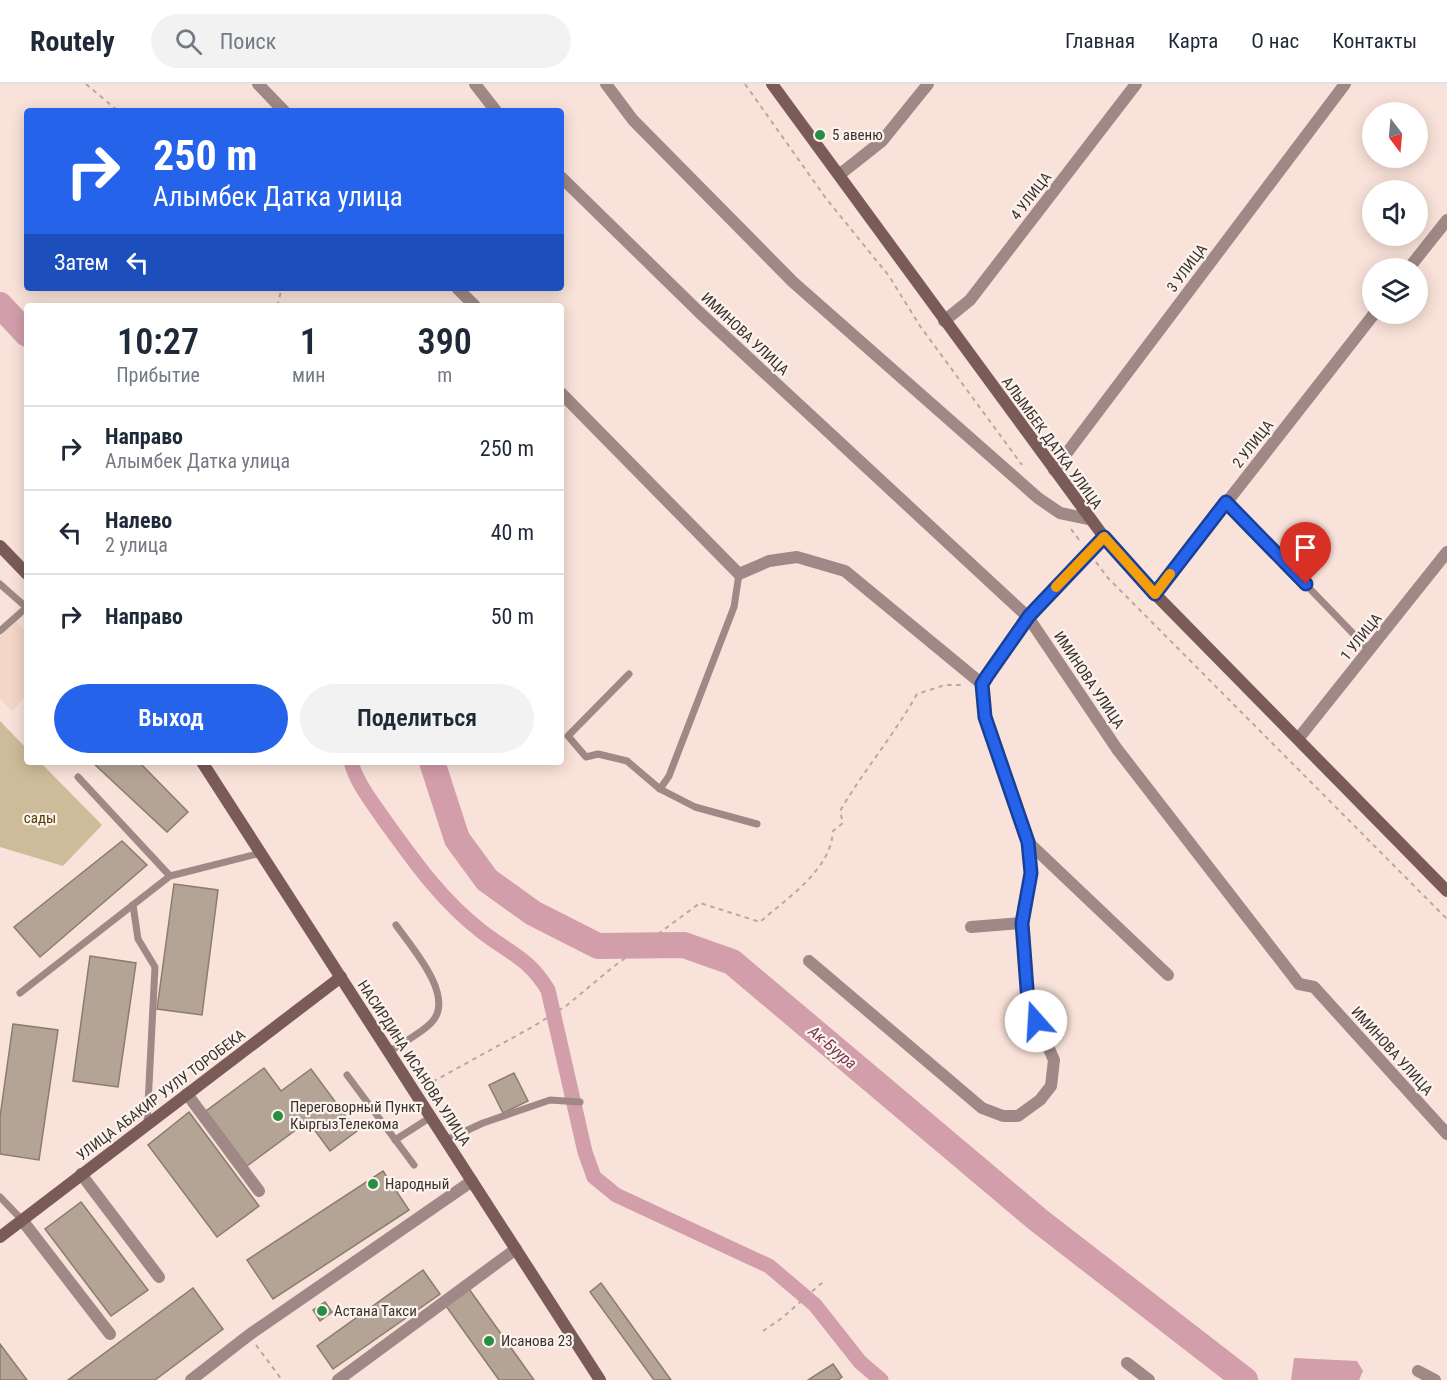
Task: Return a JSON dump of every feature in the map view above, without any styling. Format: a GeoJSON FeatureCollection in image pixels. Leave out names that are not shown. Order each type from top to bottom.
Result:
{"type":"FeatureCollection","features":[{"type":"Feature","properties":{"kind":"main road","name":"АЛЫМБЕК ДАТКА УЛИЦА"},"geometry":{"type":"LineString","coordinates":[[772,84],[1104,537],[1155,594],[1447,891]]}},
{"type":"Feature","properties":{"kind":"main road"},"geometry":{"type":"LineString","coordinates":[[0,546],[24,571]]}},
{"type":"Feature","properties":{"kind":"main road","name":"НАСИРДИНА ИСАНОВА УЛИЦА"},"geometry":{"type":"LineString","coordinates":[[204,765],[600,1380]]}},
{"type":"Feature","properties":{"kind":"main road","name":"УЛИЦА АБАКИР УУЛУ ТОРОБЕКА"},"geometry":{"type":"LineString","coordinates":[[0,1237],[341,977]]}},
{"type":"Feature","properties":{"kind":"street"},"geometry":{"type":"LineString","coordinates":[[258,84],[281,108]]}},
{"type":"Feature","properties":{"kind":"street"},"geometry":{"type":"LineString","coordinates":[[475,84],[494,108]]}},
{"type":"Feature","properties":{"kind":"street"},"geometry":{"type":"LineString","coordinates":[[606,84],[633,120],[793,282],[1038,498],[1056,510],[1089,519]]}},
{"type":"Feature","properties":{"kind":"street"},"geometry":{"type":"LineString","coordinates":[[839,175],[882,141],[928,84]]}},
{"type":"Feature","properties":{"kind":"street","name":"4 УЛИЦА"},"geometry":{"type":"LineString","coordinates":[[944,321],[970,300],[1136,84]]}},
{"type":"Feature","properties":{"kind":"street","name":"3 УЛИЦА"},"geometry":{"type":"LineString","coordinates":[[1054,470],[1345,84]]}},
{"type":"Feature","properties":{"kind":"street","name":"ИМИНОВА УЛИЦА"},"geometry":{"type":"LineString","coordinates":[[564,180],[699,312],[1029,616],[1117,749],[1299,984],[1314,987],[1447,1134]]}},
{"type":"Feature","properties":{"kind":"street"},"geometry":{"type":"LineString","coordinates":[[1417,258],[1447,220]]}},
{"type":"Feature","properties":{"kind":"street"},"geometry":{"type":"LineString","coordinates":[[460,291],[472,303]]}},
{"type":"Feature","properties":{"kind":"street","name":"2 УЛИЦА"},"geometry":{"type":"LineString","coordinates":[[1155,594],[1366,324]]}},
{"type":"Feature","properties":{"kind":"street"},"geometry":{"type":"LineString","coordinates":[[564,396],[739,574],[769,561],[797,557],[845,571],[982,684]]}},
{"type":"Feature","properties":{"kind":"street"},"geometry":{"type":"LineString","coordinates":[[809,961],[982,1108],[1003,1116],[1018,1116],[1040,1100],[1051,1086],[1054,1060],[1028,1002],[1022,923],[1031,873],[1028,842],[985,717],[982,684],[1029,616],[1104,537]]}},
{"type":"Feature","properties":{"kind":"street","name":"1 УЛИЦА"},"geometry":{"type":"LineString","coordinates":[[1298,740],[1447,552]]}},
{"type":"Feature","properties":{"kind":"street"},"geometry":{"type":"LineString","coordinates":[[1028,842],[1168,975]]}},
{"type":"Feature","properties":{"kind":"street"},"geometry":{"type":"LineString","coordinates":[[971,927],[1022,923]]}},
{"type":"Feature","properties":{"kind":"street"},"geometry":{"type":"LineString","coordinates":[[187,1094],[259,1191]]}},
{"type":"Feature","properties":{"kind":"street"},"geometry":{"type":"LineString","coordinates":[[81,1174],[159,1277]]}},
{"type":"Feature","properties":{"kind":"street"},"geometry":{"type":"LineString","coordinates":[[191,1380],[249,1335],[472,1181]]}},
{"type":"Feature","properties":{"kind":"street"},"geometry":{"type":"LineString","coordinates":[[22,1220],[110,1334]]}},
{"type":"Feature","properties":{"kind":"street"},"geometry":{"type":"LineString","coordinates":[[338,1380],[516,1249]]}},
{"type":"Feature","properties":{"kind":"street"},"geometry":{"type":"LineString","coordinates":[[1126,1363],[1149,1380]]}},
{"type":"Feature","properties":{"kind":"street"},"geometry":{"type":"LineString","coordinates":[[1418,1371],[1435,1380]]}},
{"type":"Feature","properties":{"kind":"lane"},"geometry":{"type":"LineString","coordinates":[[1226,502],[1370,650]]}},
{"type":"Feature","properties":{"kind":"lane"},"geometry":{"type":"LineString","coordinates":[[660,789],[669,776],[734,607],[739,574]]}},
{"type":"Feature","properties":{"kind":"lane"},"geometry":{"type":"LineString","coordinates":[[0,584],[24,604]]}},
{"type":"Feature","properties":{"kind":"lane"},"geometry":{"type":"LineString","coordinates":[[0,631],[24,610]]}},
{"type":"Feature","properties":{"kind":"lane"},"geometry":{"type":"LineString","coordinates":[[629,674],[568,736],[586,758],[598,754],[627,761],[660,789],[695,807],[758,824]]}},
{"type":"Feature","properties":{"kind":"lane"},"geometry":{"type":"LineString","coordinates":[[78,777],[170,876]]}},
{"type":"Feature","properties":{"kind":"lane"},"geometry":{"type":"LineString","coordinates":[[21,993],[170,876],[261,853]]}},
{"type":"Feature","properties":{"kind":"lane"},"geometry":{"type":"LineString","coordinates":[[133,905],[138,939],[154,967],[147,1124]]}},
{"type":"Feature","properties":{"kind":"lane"},"geometry":{"type":"LineString","coordinates":[[389,1052],[433,1022],[440,1005],[437,986],[396,925]]}},
{"type":"Feature","properties":{"kind":"lane"},"geometry":{"type":"LineString","coordinates":[[347,1075],[414,1166]]}},
{"type":"Feature","properties":{"kind":"lane"},"geometry":{"type":"LineString","coordinates":[[446,1140],[483,1123],[550,1100],[580,1102]]}},
{"type":"Feature","properties":{"kind":"lane"},"geometry":{"type":"LineString","coordinates":[[394,1140],[431,1117]]}},
{"type":"Feature","properties":{"kind":"lane"},"geometry":{"type":"LineString","coordinates":[[0,1197],[22,1220]]}},
{"type":"Feature","properties":{"kind":"path"},"geometry":{"type":"LineString","coordinates":[[86,84],[114,108]]}},
{"type":"Feature","properties":{"kind":"path"},"geometry":{"type":"LineString","coordinates":[[745,84],[825,197],[889,276],[920,326],[1007,442],[1025,470]]}},
{"type":"Feature","properties":{"kind":"path"},"geometry":{"type":"LineString","coordinates":[[1056,510],[1108,578],[1447,919]]}},
{"type":"Feature","properties":{"kind":"path"},"geometry":{"type":"LineString","coordinates":[[415,1092],[566,1006],[613,967],[700,903],[760,922],[811,876],[832,846],[833,831],[843,823],[840,811],[866,767],[897,729],[917,694],[945,685],[982,684]]}},
{"type":"Feature","properties":{"kind":"path"},"geometry":{"type":"LineString","coordinates":[[763,1331],[782,1318],[824,1281]]}},
{"type":"Feature","properties":{"kind":"path"},"geometry":{"type":"LineString","coordinates":[[249,1335],[282,1380]]}},
{"type":"Feature","properties":{"kind":"shaded area"},"geometry":{"type":"Polygon","coordinates":[[[16,621],[24,630],[24,698],[12,711],[0,699],[0,637],[16,621]]]}},
{"type":"Feature","properties":{"kind":"shaded area"},"geometry":{"type":"Polygon","coordinates":[[[1294,1358],[1357,1361],[1363,1371],[1359,1380],[1291,1380],[1294,1358]]]}},
{"type":"Feature","properties":{"kind":"green space","name":"сады"},"geometry":{"type":"Polygon","coordinates":[[[0,721],[24,746],[24,765],[43,765],[102,825],[63,866],[0,847],[0,721]]]}},
{"type":"Feature","properties":{"kind":"building"},"geometry":{"type":"Polygon","coordinates":[[[95,765],[142,765],[188,812],[167,832],[95,765]]]}},
{"type":"Feature","properties":{"kind":"building"},"geometry":{"type":"Polygon","coordinates":[[[122,841],[147,865],[40,957],[14,927],[122,841]]]}},
{"type":"Feature","properties":{"kind":"building"},"geometry":{"type":"Polygon","coordinates":[[[174,884],[218,890],[202,1015],[157,1009],[174,884]]]}},
{"type":"Feature","properties":{"kind":"building"},"geometry":{"type":"Polygon","coordinates":[[[90,956],[136,963],[118,1087],[73,1081],[90,956]]]}},
{"type":"Feature","properties":{"kind":"building"},"geometry":{"type":"Polygon","coordinates":[[[13,1024],[58,1030],[39,1160],[0,1154],[0,1117],[13,1024]]]}},
{"type":"Feature","properties":{"kind":"building","name":"Переговорный Пункт КыргызТелекома"},"geometry":{"type":"Polygon","coordinates":[[[264,1068],[281,1091],[311,1069],[357,1131],[330,1151],[308,1121],[247,1166],[206,1111],[264,1068]]]}},
{"type":"Feature","properties":{"kind":"building"},"geometry":{"type":"Polygon","coordinates":[[[514,1073],[528,1101],[503,1113],[489,1085],[514,1073]]]}},
{"type":"Feature","properties":{"kind":"building"},"geometry":{"type":"Polygon","coordinates":[[[189,1112],[259,1206],[217,1237],[148,1145],[189,1112]]]}},
{"type":"Feature","properties":{"kind":"building"},"geometry":{"type":"Polygon","coordinates":[[[383,1171],[409,1210],[273,1299],[247,1260],[383,1171]]]}},
{"type":"Feature","properties":{"kind":"building"},"geometry":{"type":"Polygon","coordinates":[[[81,1202],[148,1290],[111,1316],[45,1229],[81,1202]]]}},
{"type":"Feature","properties":{"kind":"building"},"geometry":{"type":"Polygon","coordinates":[[[423,1270],[440,1294],[333,1369],[317,1346],[423,1270]]]}},
{"type":"Feature","properties":{"kind":"building"},"geometry":{"type":"Polygon","coordinates":[[[601,1283],[671,1380],[654,1380],[590,1292],[601,1283]]]}},
{"type":"Feature","properties":{"kind":"building"},"geometry":{"type":"Polygon","coordinates":[[[193,1288],[223,1329],[155,1380],[68,1380],[193,1288]]]}},
{"type":"Feature","properties":{"kind":"building","name":"Исанова 23"},"geometry":{"type":"Polygon","coordinates":[[[469,1289],[534,1380],[499,1380],[446,1306],[469,1289]]]}},
{"type":"Feature","properties":{"kind":"building","name":"Астана Такси"},"geometry":{"type":"Polygon","coordinates":[[[325,1302],[332,1312],[320,1321],[313,1310],[325,1302]]]}},
{"type":"Feature","properties":{"kind":"building"},"geometry":{"type":"Polygon","coordinates":[[[0,1344],[27,1380],[0,1380],[0,1344]]]}},
{"type":"Feature","properties":{"kind":"building"},"geometry":{"type":"Polygon","coordinates":[[[833,1364],[842,1377],[838,1380],[808,1380],[833,1364]]]}},
{"type":"Feature","properties":{"kind":"waterway","name":"Ак-Буура"},"geometry":{"type":"LineString","coordinates":[[0,305],[24,331]]}},
{"type":"Feature","properties":{"kind":"waterway"},"geometry":{"type":"LineString","coordinates":[[352,765],[357,778],[371,800],[407,851],[441,893],[481,931],[526,963],[548,990],[585,1152],[594,1177],[616,1195],[769,1266],[815,1305],[860,1362],[881,1380]]}},
{"type":"Feature","properties":{"kind":"waterway","name":"Ак-Буура"},"geometry":{"type":"LineString","coordinates":[[433,765],[457,839],[487,880],[533,913],[598,946],[684,945],[732,962],[1037,1219],[1245,1380]]}},
{"type":"Feature","properties":{"kind":"slow traffic"},"geometry":{"type":"LineString","coordinates":[[1056,587],[1104,537],[1155,594],[1170,574]]}},
{"type":"Feature","properties":{"kind":"place","name":"5 авеню"},"geometry":{"type":"Point","coordinates":[820,135]}},
{"type":"Feature","properties":{"kind":"place","name":"Переговорный Пункт КыргызТелекома"},"geometry":{"type":"Point","coordinates":[278,1116]}},
{"type":"Feature","properties":{"kind":"place","name":"Народный"},"geometry":{"type":"Point","coordinates":[373,1184]}},
{"type":"Feature","properties":{"kind":"place","name":"Астана Такси"},"geometry":{"type":"Point","coordinates":[322,1311]}},
{"type":"Feature","properties":{"kind":"place","name":"Исанова 23"},"geometry":{"type":"Point","coordinates":[489,1341]}},
{"type":"Feature","properties":{"kind":"route"},"geometry":{"type":"LineString","coordinates":[[1036,1021],[1028,1002],[1022,923],[1031,873],[1028,842],[1007,788],[985,717],[982,684],[1029,616],[1104,537],[1155,594],[1226,502],[1306,584]]}}]}
